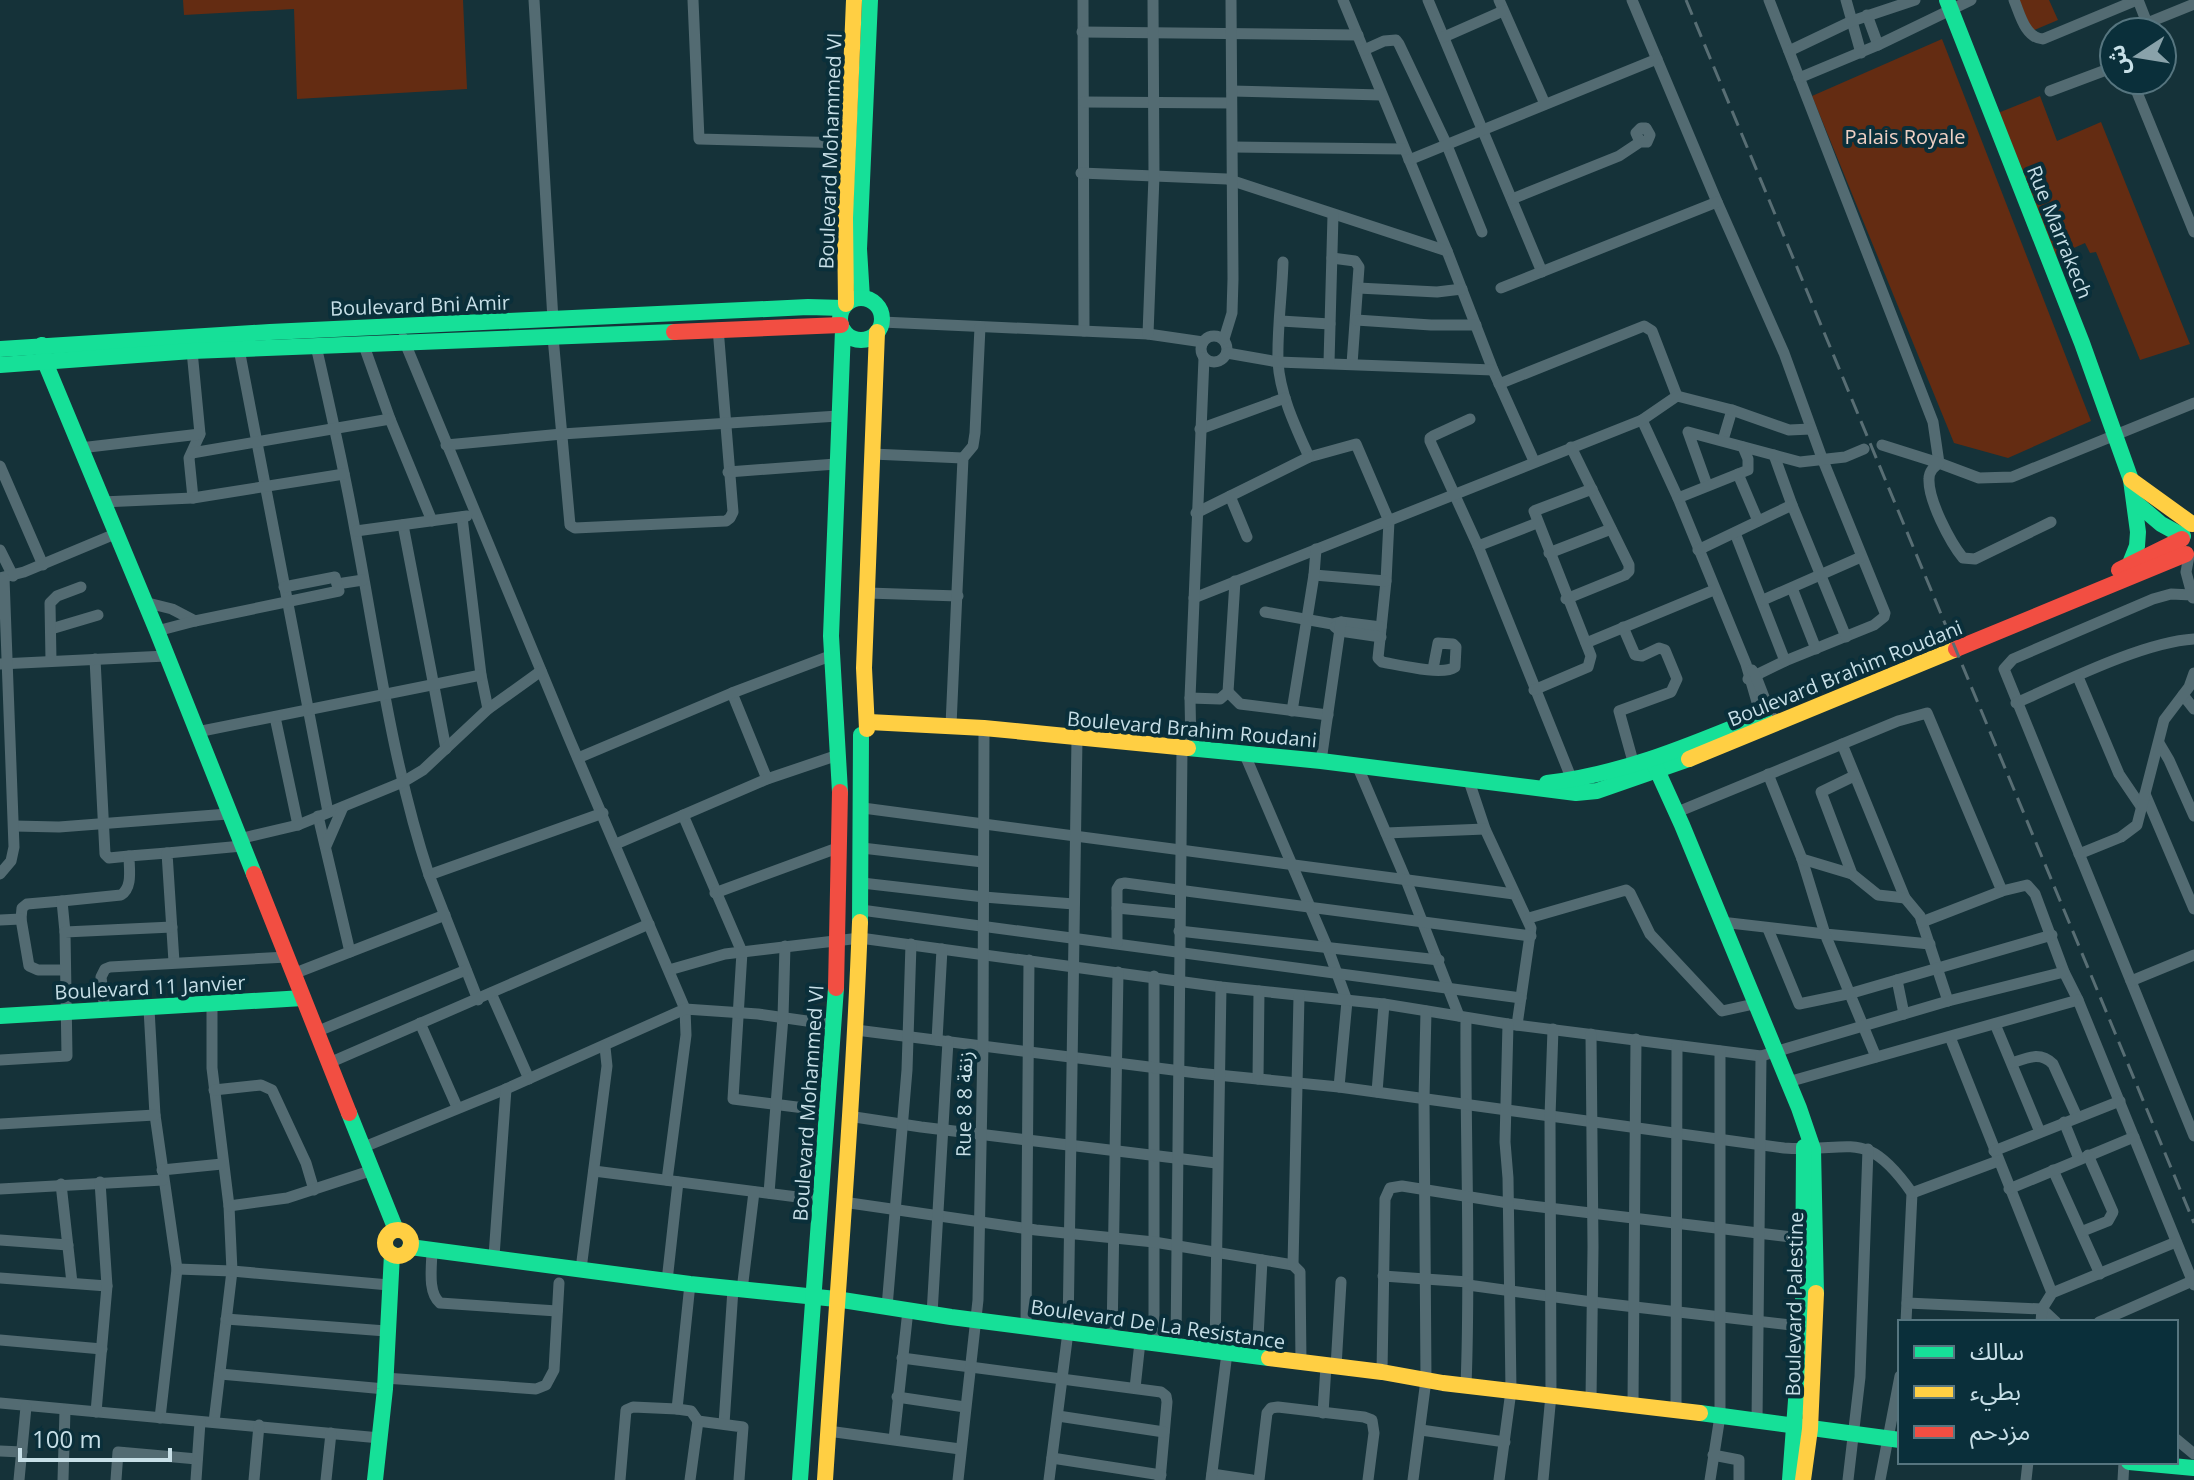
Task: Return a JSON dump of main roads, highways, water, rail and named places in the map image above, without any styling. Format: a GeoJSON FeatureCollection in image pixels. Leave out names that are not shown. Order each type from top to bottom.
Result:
{"type":"FeatureCollection","features":[{"type":"Feature","properties":{"kind":"main road","name":"Boulevard Mohammed VI"},"geometry":{"type":"LineString","coordinates":[[847,313],[845,218],[854,0]]}},
{"type":"Feature","properties":{"kind":"main road","name":"Boulevard Mohammed VI"},"geometry":{"type":"LineString","coordinates":[[800,1480],[835,1025],[840,847],[838,723],[830,656],[836,464],[847,313],[859,249],[870,0]]}},
{"type":"Feature","properties":{"kind":"main road","name":"Rue Marrakech"},"geometry":{"type":"LineString","coordinates":[[1948,5],[2131,480],[2137,546],[2129,566]]}},
{"type":"Feature","properties":{"kind":"main road"},"geometry":{"type":"LineString","coordinates":[[877,305],[879,327],[868,339],[856,340],[847,313],[877,305]]}},
{"type":"Feature","properties":{"kind":"main road","name":"Boulevard Bni Amir"},"geometry":{"type":"LineString","coordinates":[[553,328],[808,307],[847,313]]}},
{"type":"Feature","properties":{"kind":"main road","name":"Boulevard Bni Amir"},"geometry":{"type":"LineString","coordinates":[[0,365],[44,354],[553,328],[718,328],[847,313]]}},
{"type":"Feature","properties":{"kind":"main road","name":"Boulevard Mohammed VI"},"geometry":{"type":"LineString","coordinates":[[825,1480],[856,1030],[862,883],[864,668],[879,327]]}},
{"type":"Feature","properties":{"kind":"main road","name":"Boulevard Bni Amir"},"geometry":{"type":"LineString","coordinates":[[0,349],[44,354],[192,351],[363,343],[402,334]]}},
{"type":"Feature","properties":{"kind":"main road"},"geometry":{"type":"LineString","coordinates":[[44,354],[396,1230]]}},
{"type":"Feature","properties":{"kind":"main road"},"geometry":{"type":"LineString","coordinates":[[2131,480],[2189,542]]}},
{"type":"Feature","properties":{"kind":"main road"},"geometry":{"type":"LineString","coordinates":[[2135,502],[2189,542]]}},
{"type":"Feature","properties":{"kind":"main road","name":"Boulevard Brahim Roudani"},"geometry":{"type":"LineString","coordinates":[[865,723],[984,728],[1321,761],[1510,785],[1575,787],[1597,791],[1633,773],[1767,720],[2189,542]]}},
{"type":"Feature","properties":{"kind":"main road","name":"Boulevard Brahim Roudani"},"geometry":{"type":"LineString","coordinates":[[1659,764],[1687,759],[1767,720],[1941,656],[2189,542]]}},
{"type":"Feature","properties":{"kind":"main road"},"geometry":{"type":"LineString","coordinates":[[852,705],[865,723],[846,736],[838,723],[843,708],[852,705]]}},
{"type":"Feature","properties":{"kind":"main road"},"geometry":{"type":"LineString","coordinates":[[1633,773],[1669,788],[1687,759]]}},
{"type":"Feature","properties":{"kind":"main road","name":"Boulevard Palestine"},"geometry":{"type":"LineString","coordinates":[[1659,764],[1754,1004],[1767,1054],[1788,1082],[1806,1129],[1810,1240],[1809,1327],[1802,1427],[1803,1480]]}},
{"type":"Feature","properties":{"kind":"main road","name":"Boulevard 11 Janvier"},"geometry":{"type":"LineString","coordinates":[[0,1016],[303,998]]}},
{"type":"Feature","properties":{"kind":"main road"},"geometry":{"type":"LineString","coordinates":[[392,1254],[403,1255],[410,1247],[408,1234],[396,1230]]}},
{"type":"Feature","properties":{"kind":"main road"},"geometry":{"type":"LineString","coordinates":[[375,1480],[385,1383],[392,1254],[386,1243],[388,1235],[396,1230]]}},
{"type":"Feature","properties":{"kind":"main road","name":"Boulevard De La Resistance"},"geometry":{"type":"LineString","coordinates":[[410,1247],[738,1290],[836,1299],[1026,1327],[1894,1440]]}},
{"type":"Feature","properties":{"kind":"main road","name":"Boulevard Palestine"},"geometry":{"type":"LineString","coordinates":[[1790,1480],[1802,1427]]}},
{"type":"Feature","properties":{"kind":"main road"},"geometry":{"type":"LineString","coordinates":[[2149,1464],[2194,1468]]}},
{"type":"Feature","properties":{"kind":"railway"},"geometry":{"type":"LineString","coordinates":[[1686,0],[2194,1223]]}},
{"type":"Feature","properties":{"kind":"park label","name":"Palais Royale"},"geometry":{"type":"Point","coordinates":[1905,136]}}]}
